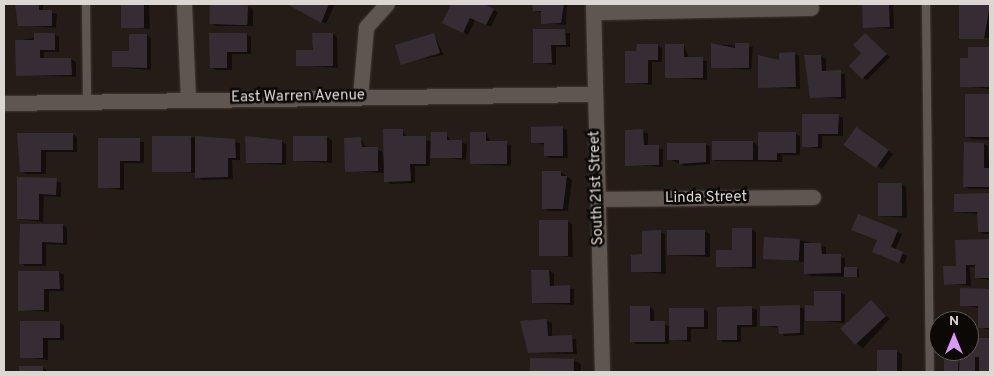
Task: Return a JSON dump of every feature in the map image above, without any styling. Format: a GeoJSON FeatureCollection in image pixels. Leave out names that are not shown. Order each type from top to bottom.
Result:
{"type":"FeatureCollection","features":[{"type":"Feature","properties":{"kind":"street"},"geometry":{"type":"LineString","coordinates":[[184,4],[188,98]]}},
{"type":"Feature","properties":{"kind":"street"},"geometry":{"type":"LineString","coordinates":[[360,96],[366,27],[387,4]]}},
{"type":"Feature","properties":{"kind":"street"},"geometry":{"type":"LineString","coordinates":[[594,8],[811,8]]}},
{"type":"Feature","properties":{"kind":"street","name":"South 21st Street"},"geometry":{"type":"LineString","coordinates":[[594,8],[593,94],[598,199],[602,372]]}},
{"type":"Feature","properties":{"kind":"street","name":"East Warren Avenue"},"geometry":{"type":"LineString","coordinates":[[4,103],[188,98],[593,94]]}},
{"type":"Feature","properties":{"kind":"street","name":"Linda Street"},"geometry":{"type":"LineString","coordinates":[[598,199],[814,197]]}},
{"type":"Feature","properties":{"kind":"lane"},"geometry":{"type":"LineString","coordinates":[[86,4],[87,101]]}},
{"type":"Feature","properties":{"kind":"lane"},"geometry":{"type":"LineString","coordinates":[[926,4],[930,372]]}},
{"type":"Feature","properties":{"kind":"building"},"geometry":{"type":"Polygon","coordinates":[[[15,4],[39,4],[39,10],[52,10],[52,26],[18,26],[15,4]]]}},
{"type":"Feature","properties":{"kind":"building"},"geometry":{"type":"Polygon","coordinates":[[[121,4],[144,4],[144,28],[121,28],[121,4]]]}},
{"type":"Feature","properties":{"kind":"building"},"geometry":{"type":"Polygon","coordinates":[[[210,4],[248,5],[247,25],[209,24],[210,4]]]}},
{"type":"Feature","properties":{"kind":"building"},"geometry":{"type":"Polygon","coordinates":[[[287,4],[329,4],[321,23],[287,4]]]}},
{"type":"Feature","properties":{"kind":"building"},"geometry":{"type":"Polygon","coordinates":[[[451,4],[484,4],[494,9],[486,25],[470,18],[463,33],[442,23],[451,4]]]}},
{"type":"Feature","properties":{"kind":"building"},"geometry":{"type":"Polygon","coordinates":[[[532,4],[564,4],[561,23],[541,24],[541,11],[533,11],[532,4]]]}},
{"type":"Feature","properties":{"kind":"building"},"geometry":{"type":"Polygon","coordinates":[[[889,4],[890,27],[863,28],[862,5],[889,4]]]}},
{"type":"Feature","properties":{"kind":"building"},"geometry":{"type":"Polygon","coordinates":[[[959,4],[990,4],[984,39],[959,39],[959,4]]]}},
{"type":"Feature","properties":{"kind":"building"},"geometry":{"type":"Polygon","coordinates":[[[533,29],[565,29],[566,45],[551,45],[552,63],[533,63],[533,29]]]}},
{"type":"Feature","properties":{"kind":"building"},"geometry":{"type":"Polygon","coordinates":[[[34,33],[55,33],[55,50],[40,50],[40,58],[71,58],[72,75],[16,76],[15,40],[34,40],[34,33]]]}},
{"type":"Feature","properties":{"kind":"building"},"geometry":{"type":"Polygon","coordinates":[[[209,33],[247,33],[247,52],[227,52],[227,68],[210,68],[209,33]]]}},
{"type":"Feature","properties":{"kind":"building"},"geometry":{"type":"Polygon","coordinates":[[[312,33],[333,33],[333,66],[296,66],[296,50],[313,50],[312,33]]]}},
{"type":"Feature","properties":{"kind":"building"},"geometry":{"type":"Polygon","coordinates":[[[434,33],[440,53],[401,65],[395,45],[434,33]]]}},
{"type":"Feature","properties":{"kind":"building"},"geometry":{"type":"Polygon","coordinates":[[[865,33],[887,54],[862,79],[849,66],[861,53],[853,45],[865,33]]]}},
{"type":"Feature","properties":{"kind":"building"},"geometry":{"type":"Polygon","coordinates":[[[129,34],[147,34],[147,68],[112,67],[112,51],[129,51],[129,34]]]}},
{"type":"Feature","properties":{"kind":"building"},"geometry":{"type":"Polygon","coordinates":[[[711,43],[735,48],[735,43],[749,43],[749,68],[711,68],[711,43]]]}},
{"type":"Feature","properties":{"kind":"building"},"geometry":{"type":"Polygon","coordinates":[[[637,44],[658,44],[658,60],[648,60],[648,83],[625,83],[625,51],[636,51],[637,44]]]}},
{"type":"Feature","properties":{"kind":"building"},"geometry":{"type":"Polygon","coordinates":[[[665,44],[684,44],[684,57],[703,57],[703,78],[665,78],[665,44]]]}},
{"type":"Feature","properties":{"kind":"building"},"geometry":{"type":"Polygon","coordinates":[[[968,47],[989,47],[990,87],[960,87],[960,58],[968,58],[968,47]]]}},
{"type":"Feature","properties":{"kind":"building"},"geometry":{"type":"Polygon","coordinates":[[[795,52],[796,87],[758,88],[758,55],[779,60],[779,53],[795,52]]]}},
{"type":"Feature","properties":{"kind":"building"},"geometry":{"type":"Polygon","coordinates":[[[804,55],[821,55],[822,71],[841,70],[841,97],[810,98],[804,55]]]}},
{"type":"Feature","properties":{"kind":"building"},"geometry":{"type":"Polygon","coordinates":[[[965,94],[990,94],[990,137],[965,137],[965,94]]]}},
{"type":"Feature","properties":{"kind":"building"},"geometry":{"type":"Polygon","coordinates":[[[802,114],[839,114],[838,134],[818,134],[818,147],[802,147],[802,114]]]}},
{"type":"Feature","properties":{"kind":"building"},"geometry":{"type":"Polygon","coordinates":[[[563,126],[563,156],[544,156],[544,143],[531,143],[531,127],[563,126]]]}},
{"type":"Feature","properties":{"kind":"building"},"geometry":{"type":"Polygon","coordinates":[[[856,127],[889,150],[876,168],[843,145],[856,127]]]}},
{"type":"Feature","properties":{"kind":"building"},"geometry":{"type":"Polygon","coordinates":[[[383,129],[403,129],[403,136],[426,136],[426,164],[410,164],[411,181],[384,182],[383,129]]]}},
{"type":"Feature","properties":{"kind":"building"},"geometry":{"type":"Polygon","coordinates":[[[643,129],[644,145],[659,145],[659,165],[625,166],[625,130],[643,129]]]}},
{"type":"Feature","properties":{"kind":"building"},"geometry":{"type":"Polygon","coordinates":[[[431,132],[447,132],[447,140],[462,140],[462,158],[430,158],[431,132]]]}},
{"type":"Feature","properties":{"kind":"building"},"geometry":{"type":"Polygon","coordinates":[[[470,132],[486,132],[486,141],[507,141],[507,164],[470,164],[470,132]]]}},
{"type":"Feature","properties":{"kind":"building"},"geometry":{"type":"Polygon","coordinates":[[[758,132],[796,132],[796,153],[777,153],[777,160],[758,160],[758,132]]]}},
{"type":"Feature","properties":{"kind":"building"},"geometry":{"type":"Polygon","coordinates":[[[17,133],[73,133],[73,150],[41,150],[41,172],[20,172],[17,133]]]}},
{"type":"Feature","properties":{"kind":"building"},"geometry":{"type":"Polygon","coordinates":[[[152,136],[191,136],[191,172],[152,172],[152,136]]]}},
{"type":"Feature","properties":{"kind":"building"},"geometry":{"type":"Polygon","coordinates":[[[195,136],[235,139],[236,158],[228,158],[228,177],[195,178],[195,136]]]}},
{"type":"Feature","properties":{"kind":"building"},"geometry":{"type":"Polygon","coordinates":[[[245,136],[282,140],[282,163],[246,163],[245,136]]]}},
{"type":"Feature","properties":{"kind":"building"},"geometry":{"type":"Polygon","coordinates":[[[293,136],[327,136],[327,161],[293,161],[293,136]]]}},
{"type":"Feature","properties":{"kind":"building"},"geometry":{"type":"Polygon","coordinates":[[[361,137],[362,147],[378,147],[378,171],[345,172],[344,138],[361,137]]]}},
{"type":"Feature","properties":{"kind":"building"},"geometry":{"type":"Polygon","coordinates":[[[98,138],[140,138],[140,161],[120,161],[120,188],[98,188],[98,138]]]}},
{"type":"Feature","properties":{"kind":"building"},"geometry":{"type":"Polygon","coordinates":[[[712,141],[753,141],[753,160],[712,160],[712,141]]]}},
{"type":"Feature","properties":{"kind":"building"},"geometry":{"type":"Polygon","coordinates":[[[964,142],[984,143],[984,168],[990,168],[990,187],[963,187],[964,142]]]}},
{"type":"Feature","properties":{"kind":"building"},"geometry":{"type":"Polygon","coordinates":[[[667,143],[706,143],[706,162],[679,164],[679,160],[667,160],[667,143]]]}},
{"type":"Feature","properties":{"kind":"building"},"geometry":{"type":"Polygon","coordinates":[[[542,171],[561,171],[561,176],[567,176],[563,209],[542,209],[542,171]]]}},
{"type":"Feature","properties":{"kind":"building"},"geometry":{"type":"Polygon","coordinates":[[[17,177],[57,178],[56,195],[39,194],[39,220],[17,219],[17,177]]]}},
{"type":"Feature","properties":{"kind":"building"},"geometry":{"type":"Polygon","coordinates":[[[878,183],[902,183],[902,216],[878,216],[878,183]]]}},
{"type":"Feature","properties":{"kind":"building"},"geometry":{"type":"Polygon","coordinates":[[[990,193],[990,232],[978,232],[977,212],[954,212],[954,194],[990,193]]]}},
{"type":"Feature","properties":{"kind":"building"},"geometry":{"type":"Polygon","coordinates":[[[858,214],[898,230],[891,247],[903,252],[899,263],[872,252],[877,240],[851,230],[858,214]]]}},
{"type":"Feature","properties":{"kind":"building"},"geometry":{"type":"Polygon","coordinates":[[[539,220],[568,220],[568,256],[539,256],[539,220]]]}},
{"type":"Feature","properties":{"kind":"building"},"geometry":{"type":"Polygon","coordinates":[[[20,224],[63,224],[63,243],[42,242],[42,264],[19,264],[20,224]]]}},
{"type":"Feature","properties":{"kind":"building"},"geometry":{"type":"Polygon","coordinates":[[[732,228],[752,228],[752,267],[716,267],[716,250],[732,250],[732,228]]]}},
{"type":"Feature","properties":{"kind":"building"},"geometry":{"type":"Polygon","coordinates":[[[661,230],[661,272],[631,272],[631,255],[642,254],[642,231],[661,230]]]}},
{"type":"Feature","properties":{"kind":"building"},"geometry":{"type":"Polygon","coordinates":[[[667,230],[705,230],[705,255],[667,255],[667,230]]]}},
{"type":"Feature","properties":{"kind":"building"},"geometry":{"type":"Polygon","coordinates":[[[764,237],[800,239],[799,261],[763,259],[764,237]]]}},
{"type":"Feature","properties":{"kind":"building"},"geometry":{"type":"Polygon","coordinates":[[[990,239],[990,278],[975,278],[975,265],[966,265],[966,284],[944,285],[943,266],[956,266],[955,240],[990,239]]]}},
{"type":"Feature","properties":{"kind":"building"},"geometry":{"type":"Polygon","coordinates":[[[804,243],[821,243],[822,254],[841,254],[841,273],[804,274],[804,243]]]}},
{"type":"Feature","properties":{"kind":"building"},"geometry":{"type":"Polygon","coordinates":[[[844,267],[857,267],[857,277],[844,277],[844,267]]]}},
{"type":"Feature","properties":{"kind":"building"},"geometry":{"type":"Polygon","coordinates":[[[531,270],[549,270],[550,286],[570,285],[570,303],[532,303],[531,270]]]}},
{"type":"Feature","properties":{"kind":"building"},"geometry":{"type":"Polygon","coordinates":[[[18,271],[59,271],[60,289],[44,289],[44,310],[18,311],[18,271]]]}},
{"type":"Feature","properties":{"kind":"building"},"geometry":{"type":"Polygon","coordinates":[[[960,288],[990,289],[990,328],[979,328],[978,306],[960,306],[960,288]]]}},
{"type":"Feature","properties":{"kind":"building"},"geometry":{"type":"Polygon","coordinates":[[[814,291],[841,291],[841,321],[805,321],[805,305],[814,306],[814,291]]]}},
{"type":"Feature","properties":{"kind":"building"},"geometry":{"type":"Polygon","coordinates":[[[871,300],[886,316],[855,345],[840,329],[871,300]]]}},
{"type":"Feature","properties":{"kind":"building"},"geometry":{"type":"Polygon","coordinates":[[[800,305],[800,333],[779,334],[778,326],[760,326],[760,306],[800,305]]]}},
{"type":"Feature","properties":{"kind":"building"},"geometry":{"type":"Polygon","coordinates":[[[630,306],[650,306],[650,321],[665,321],[665,342],[630,342],[630,306]]]}},
{"type":"Feature","properties":{"kind":"building"},"geometry":{"type":"Polygon","coordinates":[[[752,306],[752,325],[737,325],[737,340],[717,340],[717,307],[752,306]]]}},
{"type":"Feature","properties":{"kind":"building"},"geometry":{"type":"Polygon","coordinates":[[[669,308],[704,308],[704,327],[687,327],[687,340],[669,340],[669,308]]]}},
{"type":"Feature","properties":{"kind":"building"},"geometry":{"type":"Polygon","coordinates":[[[547,319],[548,336],[572,335],[573,352],[528,353],[520,321],[547,319]]]}},
{"type":"Feature","properties":{"kind":"building"},"geometry":{"type":"Polygon","coordinates":[[[20,321],[60,321],[60,338],[43,338],[43,358],[20,358],[20,321]]]}},
{"type":"Feature","properties":{"kind":"building"},"geometry":{"type":"Polygon","coordinates":[[[979,338],[990,338],[990,372],[979,372],[979,338]]]}},
{"type":"Feature","properties":{"kind":"building"},"geometry":{"type":"Polygon","coordinates":[[[877,350],[897,350],[897,372],[877,372],[877,350]]]}},
{"type":"Feature","properties":{"kind":"building"},"geometry":{"type":"Polygon","coordinates":[[[530,358],[574,359],[574,372],[530,372],[530,358]]]}},
{"type":"Feature","properties":{"kind":"building"},"geometry":{"type":"Polygon","coordinates":[[[944,361],[958,361],[958,372],[944,372],[944,361]]]}},
{"type":"Feature","properties":{"kind":"building"},"geometry":{"type":"Polygon","coordinates":[[[960,361],[975,361],[975,371],[959,371],[960,361]]]}},
{"type":"Feature","properties":{"kind":"building"},"geometry":{"type":"Polygon","coordinates":[[[19,366],[43,366],[43,372],[19,372],[19,366]]]}}]}
